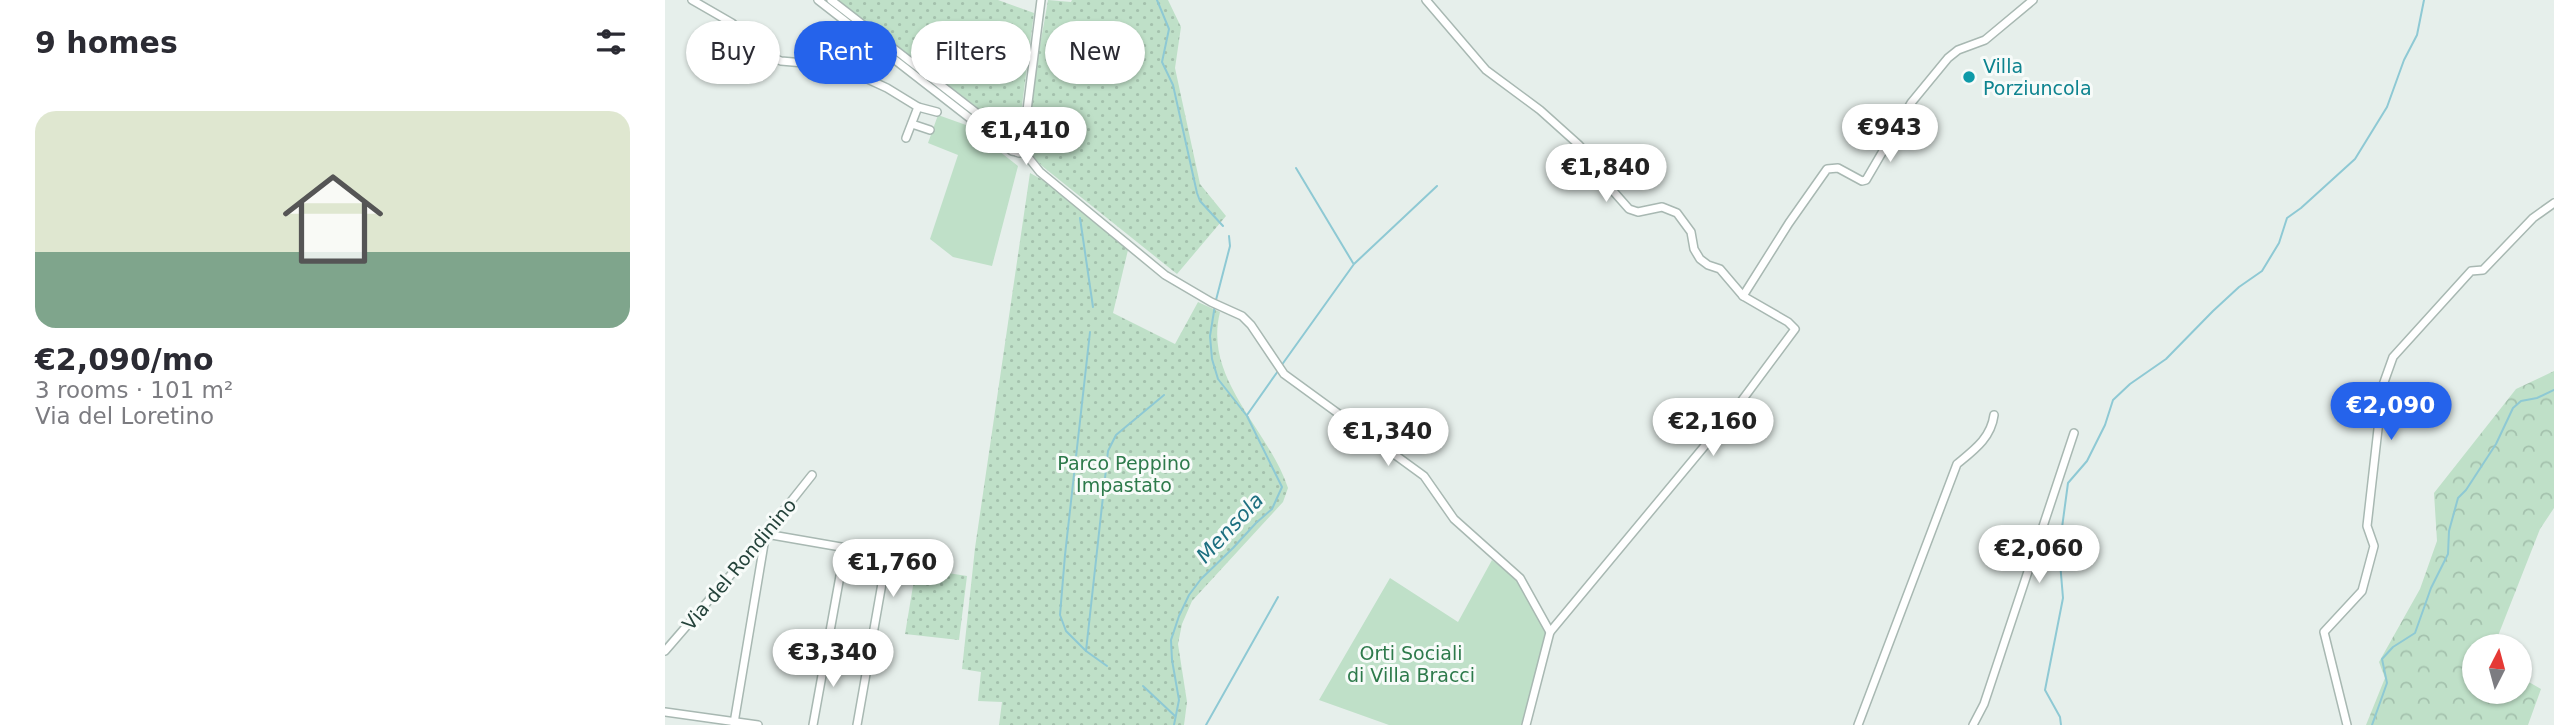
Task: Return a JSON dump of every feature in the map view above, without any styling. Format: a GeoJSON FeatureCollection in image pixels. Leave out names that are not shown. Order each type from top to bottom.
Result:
{"type":"FeatureCollection","features":[{"type":"Feature","properties":{"kind":"street"},"geometry":{"type":"LineString","coordinates":[[692,0],[732,23],[769,56],[781,61],[839,66],[887,88],[918,107],[937,112]]}},
{"type":"Feature","properties":{"kind":"street"},"geometry":{"type":"LineString","coordinates":[[818,0],[1011,151],[1021,152]]}},
{"type":"Feature","properties":{"kind":"street"},"geometry":{"type":"LineString","coordinates":[[831,0],[996,128],[1022,142]]}},
{"type":"Feature","properties":{"kind":"street"},"geometry":{"type":"LineString","coordinates":[[1022,142],[1041,0]]}},
{"type":"Feature","properties":{"kind":"street"},"geometry":{"type":"LineString","coordinates":[[1426,0],[1486,70],[1540,110],[1579,145],[1595,163],[1606,183],[1629,209],[1638,212],[1662,207],[1677,213],[1691,232],[1694,249],[1700,259],[1720,269],[1743,296],[1793,325],[1794,329],[1737,407],[1550,632],[1526,725]]}},
{"type":"Feature","properties":{"kind":"street"},"geometry":{"type":"LineString","coordinates":[[1743,296],[1827,169],[1837,168],[1857,179],[1866,180],[1911,103],[1948,58],[1958,50],[1985,40],[2033,0]]}},
{"type":"Feature","properties":{"kind":"street"},"geometry":{"type":"LineString","coordinates":[[907,138],[918,107]]}},
{"type":"Feature","properties":{"kind":"street"},"geometry":{"type":"LineString","coordinates":[[912,124],[930,130]]}},
{"type":"Feature","properties":{"kind":"street"},"geometry":{"type":"LineString","coordinates":[[1022,142],[1014,146],[1048,178],[1165,275],[1247,321],[1284,374],[1424,476],[1454,519],[1520,578],[1550,632]]}},
{"type":"Feature","properties":{"kind":"street"},"geometry":{"type":"LineString","coordinates":[[2347,725],[2324,632],[2362,591],[2374,546],[2367,526],[2383,385],[2393,357],[2471,271],[2483,270],[2533,218],[2554,203]]}},
{"type":"Feature","properties":{"kind":"street"},"geometry":{"type":"LineString","coordinates":[[1858,725],[1957,464],[1980,445],[1992,428],[1994,415]]}},
{"type":"Feature","properties":{"kind":"street"},"geometry":{"type":"LineString","coordinates":[[1973,725],[1984,704],[2074,433]]}},
{"type":"Feature","properties":{"kind":"street","name":"Via del Rondinino"},"geometry":{"type":"LineString","coordinates":[[665,651],[766,534],[812,475]]}},
{"type":"Feature","properties":{"kind":"street"},"geometry":{"type":"LineString","coordinates":[[734,723],[766,534],[933,564]]}},
{"type":"Feature","properties":{"kind":"street"},"geometry":{"type":"LineString","coordinates":[[856,725],[887,555]]}},
{"type":"Feature","properties":{"kind":"street"},"geometry":{"type":"LineString","coordinates":[[813,725],[840,576]]}},
{"type":"Feature","properties":{"kind":"street"},"geometry":{"type":"LineString","coordinates":[[826,649],[868,657]]}},
{"type":"Feature","properties":{"kind":"street"},"geometry":{"type":"LineString","coordinates":[[665,712],[758,725]]}},
{"type":"Feature","properties":{"kind":"green space"},"geometry":{"type":"Polygon","coordinates":[[[838,0],[998,0],[1034,13],[1031,36],[1031,21],[911,21],[911,56],[897,45],[897,21],[865,21],[838,0]]]}},
{"type":"Feature","properties":{"kind":"green space"},"geometry":{"type":"Polygon","coordinates":[[[1048,0],[1168,0],[1181,27],[1175,68],[1200,184],[1226,216],[1177,274],[1036,160],[1030,139],[1030,122],[1048,0]]]}},
{"type":"Feature","properties":{"kind":"green space"},"geometry":{"type":"Polygon","coordinates":[[[947,84],[1025,84],[1021,113],[1009,121],[995,121],[947,84]]]}},
{"type":"Feature","properties":{"kind":"green space"},"geometry":{"type":"Polygon","coordinates":[[[938,115],[966,125],[1018,166],[992,266],[953,257],[930,239],[958,155],[928,143],[938,115]]]}},
{"type":"Feature","properties":{"kind":"green space","name":"Parco Peppino Impastato"},"geometry":{"type":"Polygon","coordinates":[[[1030,173],[1052,185],[1128,250],[1113,313],[1175,344],[1198,302],[1220,312],[1217,336],[1229,381],[1279,466],[1288,488],[1283,502],[1192,601],[1182,624],[1178,644],[1187,702],[1184,725],[999,725],[1002,702],[978,701],[981,672],[962,669],[975,548],[1030,173]]]}},
{"type":"Feature","properties":{"kind":"green space"},"geometry":{"type":"Polygon","coordinates":[[[2554,371],[2554,508],[2540,529],[2499,634],[2462,634],[2462,704],[2532,704],[2532,684],[2541,689],[2528,725],[2366,725],[2385,678],[2379,662],[2420,589],[2437,541],[2434,493],[2516,389],[2554,371]]]}},
{"type":"Feature","properties":{"kind":"green space","name":"Orti Sociali di Villa Bracci"},"geometry":{"type":"Polygon","coordinates":[[[1492,560],[1520,582],[1547,633],[1521,725],[1389,725],[1319,700],[1390,578],[1458,622],[1492,560]]]}},
{"type":"Feature","properties":{"kind":"green space"},"geometry":{"type":"Polygon","coordinates":[[[916,568],[967,576],[959,640],[905,634],[916,568]]]}},
{"type":"Feature","properties":{"kind":"waterway","name":"Mensola"},"geometry":{"type":"LineString","coordinates":[[1157,0],[1169,29],[1162,62],[1173,85],[1197,193],[1200,201],[1223,226]]}},
{"type":"Feature","properties":{"kind":"waterway"},"geometry":{"type":"LineString","coordinates":[[2061,725],[2060,717],[2045,690],[2063,598],[2059,550],[2068,483],[2087,461],[2105,425],[2113,400],[2130,384],[2166,359],[2239,287],[2262,271],[2279,243],[2287,218],[2355,159],[2387,107],[2404,60],[2417,35],[2424,0]]}},
{"type":"Feature","properties":{"kind":"waterway"},"geometry":{"type":"LineString","coordinates":[[1296,168],[1353,263]]}},
{"type":"Feature","properties":{"kind":"waterway"},"geometry":{"type":"LineString","coordinates":[[1281,366],[1354,264],[1437,186]]}},
{"type":"Feature","properties":{"kind":"waterway"},"geometry":{"type":"LineString","coordinates":[[1080,218],[1093,307]]}},
{"type":"Feature","properties":{"kind":"waterway","name":"Mensola"},"geometry":{"type":"LineString","coordinates":[[1216,300],[1230,246],[1229,236]]}},
{"type":"Feature","properties":{"kind":"waterway","name":"Mensola"},"geometry":{"type":"LineString","coordinates":[[1174,725],[1179,700],[1171,640],[1179,616],[1189,595],[1201,579],[1272,509],[1282,487],[1247,416],[1218,379],[1212,359],[1210,336],[1215,305]]}},
{"type":"Feature","properties":{"kind":"waterway"},"geometry":{"type":"LineString","coordinates":[[1090,332],[1060,615],[1066,631],[1086,651],[1107,666]]}},
{"type":"Feature","properties":{"kind":"waterway"},"geometry":{"type":"LineString","coordinates":[[1247,415],[1278,371]]}},
{"type":"Feature","properties":{"kind":"waterway"},"geometry":{"type":"LineString","coordinates":[[2372,725],[2387,683],[2382,659],[2393,647],[2415,633],[2431,588],[2448,554],[2449,531],[2458,498],[2496,444],[2513,408],[2521,401],[2537,398],[2554,390]]}},
{"type":"Feature","properties":{"kind":"waterway"},"geometry":{"type":"LineString","coordinates":[[1086,651],[1108,451],[1116,435],[1164,395]]}},
{"type":"Feature","properties":{"kind":"waterway"},"geometry":{"type":"LineString","coordinates":[[1206,725],[1278,597]]}},
{"type":"Feature","properties":{"kind":"waterway"},"geometry":{"type":"LineString","coordinates":[[1143,686],[1175,716]]}},
{"type":"Feature","properties":{"kind":"place","name":"Villa Porziuncola"},"geometry":{"type":"Point","coordinates":[1969,77]}}]}
